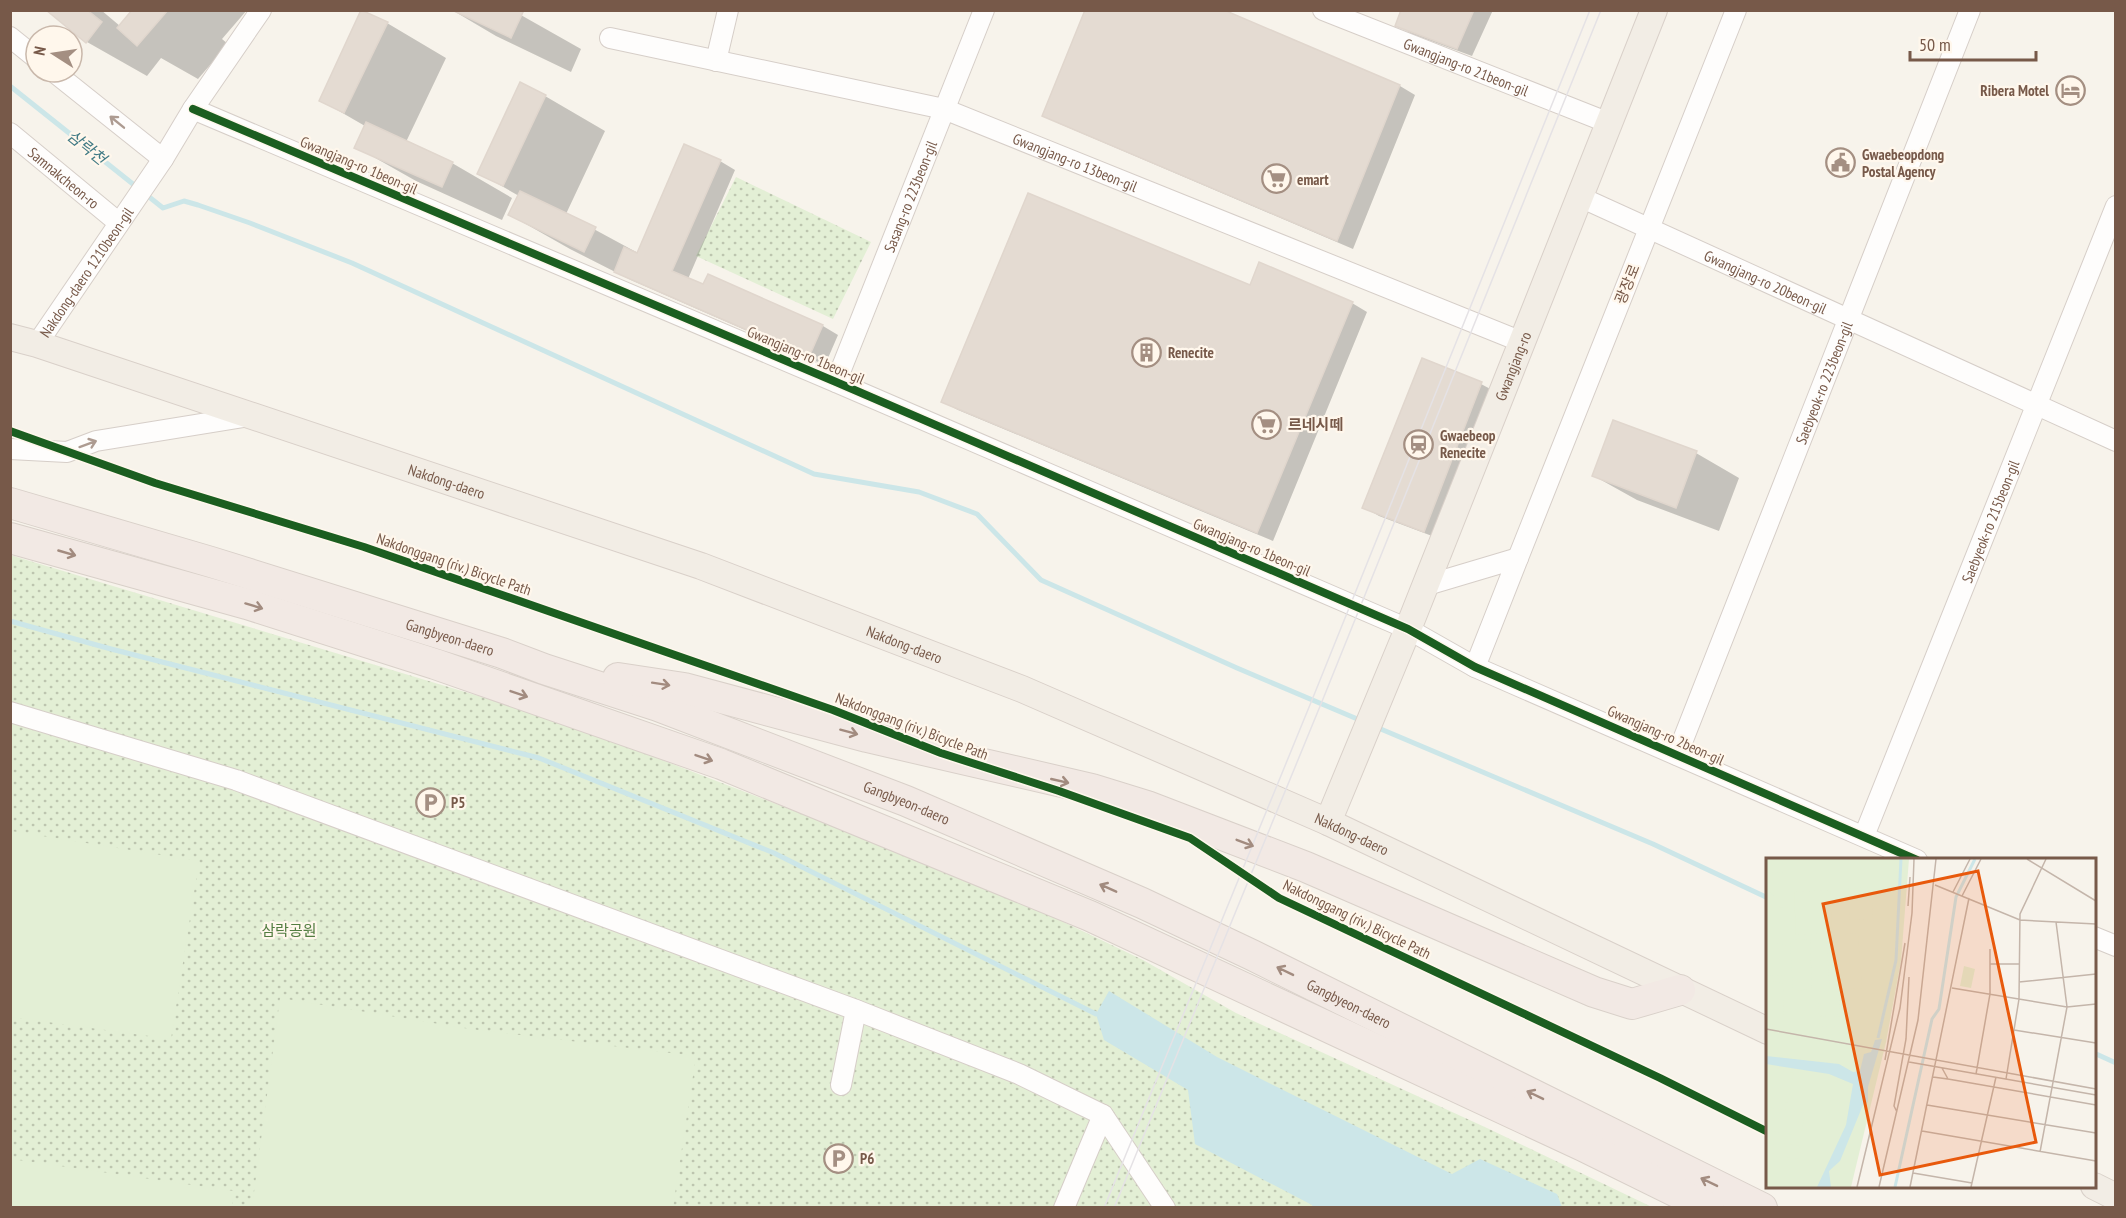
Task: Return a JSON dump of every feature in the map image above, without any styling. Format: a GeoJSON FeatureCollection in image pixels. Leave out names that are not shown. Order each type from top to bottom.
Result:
{"type":"FeatureCollection","features":[{"type":"Feature","properties":{"kind":"highway","name":"Gangbyeon-daero"},"geometry":{"type":"LineString","coordinates":[[10,503],[211,562],[502,653],[658,706],[906,801],[1143,903],[1762,1208]]}},
{"type":"Feature","properties":{"kind":"highway","name":"Gangbyeon-daero"},"geometry":{"type":"LineString","coordinates":[[10,538],[247,604],[435,664],[721,764],[1090,916],[1572,1141],[1709,1208]]}},
{"type":"Feature","properties":{"kind":"highway"},"geometry":{"type":"LineString","coordinates":[[435,664],[544,669],[684,688],[867,737],[1092,789],[1147,806],[1306,867],[1594,992],[1632,1005],[1680,990]]}},
{"type":"Feature","properties":{"kind":"main road","name":"Gwangjang-ro"},"geometry":{"type":"LineString","coordinates":[[1328,822],[1404,638],[1654,10]]}},
{"type":"Feature","properties":{"kind":"main road","name":"Nakdong-daero"},"geometry":{"type":"LineString","coordinates":[[10,337],[37,344],[701,566],[1022,689],[1328,822],[1766,1031]]}},
{"type":"Feature","properties":{"kind":"main road"},"geometry":{"type":"LineString","coordinates":[[2096,1187],[2115,1197]]}},
{"type":"Feature","properties":{"kind":"street"},"geometry":{"type":"LineString","coordinates":[[69,84],[163,159],[193,109],[261,10]]}},
{"type":"Feature","properties":{"kind":"street"},"geometry":{"type":"LineString","coordinates":[[716,61],[728,10]]}},
{"type":"Feature","properties":{"kind":"street","name":"Sasang-ro 223beon-gil"},"geometry":{"type":"LineString","coordinates":[[836,382],[984,10]]}},
{"type":"Feature","properties":{"kind":"street","name":"Gwangjang-ro 21beon-gil"},"geometry":{"type":"LineString","coordinates":[[1323,10],[1609,123]]}},
{"type":"Feature","properties":{"kind":"street","name":"광장로"},"geometry":{"type":"LineString","coordinates":[[1474,667],[1737,10]]}},
{"type":"Feature","properties":{"kind":"street","name":"Saebyeok-ro 223beon-gil"},"geometry":{"type":"LineString","coordinates":[[1677,755],[1970,10]]}},
{"type":"Feature","properties":{"kind":"street"},"geometry":{"type":"LineString","coordinates":[[10,37],[24,48]]}},
{"type":"Feature","properties":{"kind":"street","name":"Gwangjang-ro 13beon-gil"},"geometry":{"type":"LineString","coordinates":[[610,38],[944,110],[1522,342]]}},
{"type":"Feature","properties":{"kind":"street","name":"Gwangjang-ro 1beon-gil"},"geometry":{"type":"LineString","coordinates":[[193,109],[836,382],[1404,638]]}},
{"type":"Feature","properties":{"kind":"street","name":"Samnakcheon-ro"},"geometry":{"type":"LineString","coordinates":[[10,133],[119,222]]}},
{"type":"Feature","properties":{"kind":"street","name":"Nakdong-daero 1210beon-gil"},"geometry":{"type":"LineString","coordinates":[[37,344],[163,159]]}},
{"type":"Feature","properties":{"kind":"street","name":"Gwangjang-ro 20beon-gil"},"geometry":{"type":"LineString","coordinates":[[1580,197],[2115,441]]}},
{"type":"Feature","properties":{"kind":"street","name":"Saebyeok-ro 215beon-gil"},"geometry":{"type":"LineString","coordinates":[[1864,837],[2115,206]]}},
{"type":"Feature","properties":{"kind":"street"},"geometry":{"type":"LineString","coordinates":[[10,449],[67,452],[96,441],[251,416]]}},
{"type":"Feature","properties":{"kind":"street"},"geometry":{"type":"LineString","coordinates":[[1424,586],[1518,558]]}},
{"type":"Feature","properties":{"kind":"street","name":"Gwangjang-ro 2beon-gil"},"geometry":{"type":"LineString","coordinates":[[1404,638],[1912,858]]}},
{"type":"Feature","properties":{"kind":"street"},"geometry":{"type":"LineString","coordinates":[[10,712],[236,780],[856,1010],[1020,1074],[1103,1115],[1165,1208]]}},
{"type":"Feature","properties":{"kind":"street"},"geometry":{"type":"LineString","coordinates":[[2096,938],[2115,946]]}},
{"type":"Feature","properties":{"kind":"street"},"geometry":{"type":"LineString","coordinates":[[841,1085],[856,1010]]}},
{"type":"Feature","properties":{"kind":"street"},"geometry":{"type":"LineString","coordinates":[[1064,1208],[1103,1115]]}},
{"type":"Feature","properties":{"kind":"green space"},"geometry":{"type":"Polygon","coordinates":[[[736,177],[871,242],[833,319],[696,256],[736,177]]]}},
{"type":"Feature","properties":{"kind":"green space","name":"삼락공원"},"geometry":{"type":"Polygon","coordinates":[[[10,555],[558,720],[982,883],[1143,960],[1236,1013],[1487,1128],[1652,1207],[11,1207],[10,555]]]}},
{"type":"Feature","properties":{"kind":"green space"},"geometry":{"type":"Polygon","coordinates":[[[11,831],[199,861],[171,1039],[11,1017],[11,831]]]}},
{"type":"Feature","properties":{"kind":"green space"},"geometry":{"type":"Polygon","coordinates":[[[280,998],[470,1029],[696,1056],[673,1207],[252,1207],[280,998]]]}},
{"type":"Feature","properties":{"kind":"green space"},"geometry":{"type":"Polygon","coordinates":[[[11,1159],[234,1191],[232,1207],[11,1207],[11,1159]]]}},
{"type":"Feature","properties":{"kind":"water"},"geometry":{"type":"Polygon","coordinates":[[[1109,991],[1217,1057],[1452,1174],[1480,1159],[1557,1194],[1562,1207],[1313,1207],[1195,1144],[1188,1090],[1104,1040],[1096,1014],[1109,991]]]}},
{"type":"Feature","properties":{"kind":"building"},"geometry":{"type":"Polygon","coordinates":[[[46,10],[87,10],[102,22],[86,43],[84,41],[84,24],[63,24],[46,10]]]}},
{"type":"Feature","properties":{"kind":"building"},"geometry":{"type":"Polygon","coordinates":[[[132,10],[168,10],[137,46],[117,28],[132,10]]]}},
{"type":"Feature","properties":{"kind":"building"},"geometry":{"type":"Polygon","coordinates":[[[361,10],[388,22],[344,113],[319,101],[361,10]]]}},
{"type":"Feature","properties":{"kind":"building"},"geometry":{"type":"Polygon","coordinates":[[[452,10],[524,10],[511,38],[452,10]]]}},
{"type":"Feature","properties":{"kind":"building","name":"emart"},"geometry":{"type":"Polygon","coordinates":[[[1085,10],[1224,10],[1400,85],[1337,241],[1042,116],[1085,10]]]}},
{"type":"Feature","properties":{"kind":"building"},"geometry":{"type":"Polygon","coordinates":[[[1401,10],[1474,10],[1457,49],[1395,26],[1401,10]]]}},
{"type":"Feature","properties":{"kind":"building"},"geometry":{"type":"Polygon","coordinates":[[[520,82],[546,95],[503,186],[477,174],[520,82]]]}},
{"type":"Feature","properties":{"kind":"building"},"geometry":{"type":"Polygon","coordinates":[[[366,122],[453,162],[442,187],[354,148],[366,122]]]}},
{"type":"Feature","properties":{"kind":"building"},"geometry":{"type":"Polygon","coordinates":[[[684,144],[721,160],[672,271],[703,284],[708,274],[823,325],[809,357],[614,272],[624,247],[637,253],[684,144]]]}},
{"type":"Feature","properties":{"kind":"building"},"geometry":{"type":"Polygon","coordinates":[[[520,191],[596,227],[584,252],[508,215],[520,191]]]}},
{"type":"Feature","properties":{"kind":"building","name":"Renecite"},"geometry":{"type":"Polygon","coordinates":[[[1028,193],[1250,285],[1259,262],[1353,302],[1257,533],[941,402],[1028,193]]]}},
{"type":"Feature","properties":{"kind":"building"},"geometry":{"type":"Polygon","coordinates":[[[1422,358],[1482,382],[1424,532],[1362,508],[1422,358]]]}},
{"type":"Feature","properties":{"kind":"building"},"geometry":{"type":"Polygon","coordinates":[[[1613,420],[1697,451],[1676,508],[1592,476],[1613,420]]]}},
{"type":"Feature","properties":{"kind":"waterway","name":"삼락천"},"geometry":{"type":"LineString","coordinates":[[10,86],[163,208],[184,201],[198,205],[352,263],[814,474],[919,492],[977,514],[1041,580],[1362,721]]}},
{"type":"Feature","properties":{"kind":"waterway"},"geometry":{"type":"LineString","coordinates":[[10,621],[539,758],[774,853],[1096,1014]]}},
{"type":"Feature","properties":{"kind":"waterway"},"geometry":{"type":"LineString","coordinates":[[1376,727],[1653,844],[1766,897]]}},
{"type":"Feature","properties":{"kind":"waterway"},"geometry":{"type":"LineString","coordinates":[[2096,1054],[2116,1063]]}},
{"type":"Feature","properties":{"kind":"tram line"},"geometry":{"type":"LineString","coordinates":[[1104,1208],[1590,10]]}},
{"type":"Feature","properties":{"kind":"tram line"},"geometry":{"type":"LineString","coordinates":[[1114,1208],[1323,699],[1601,10]]}},
{"type":"Feature","properties":{"kind":"cycle path"},"geometry":{"type":"LineString","coordinates":[[193,109],[836,382],[1408,629],[1475,667],[1912,858]]}},
{"type":"Feature","properties":{"kind":"cycle path","name":"Nakdonggang (riv.) Bicycle Path"},"geometry":{"type":"LineString","coordinates":[[10,431],[155,483],[364,547],[833,710],[941,753],[1059,791],[1190,838],[1279,898],[1660,1078],[1766,1131]]}},
{"type":"Feature","properties":{"kind":"place","name":"Ribera Motel"},"geometry":{"type":"Point","coordinates":[2070,90]}},
{"type":"Feature","properties":{"kind":"place","name":"Gwaebeopdong Postal Agency"},"geometry":{"type":"Point","coordinates":[1841,163]}},
{"type":"Feature","properties":{"kind":"place","name":"emart"},"geometry":{"type":"Point","coordinates":[1276,179]}},
{"type":"Feature","properties":{"kind":"place","name":"Renecite"},"geometry":{"type":"Point","coordinates":[1147,352]}},
{"type":"Feature","properties":{"kind":"place","name":"르네시떼"},"geometry":{"type":"Point","coordinates":[1267,424]}},
{"type":"Feature","properties":{"kind":"place","name":"Gwaebeop Renecite"},"geometry":{"type":"Point","coordinates":[1419,444]}},
{"type":"Feature","properties":{"kind":"place","name":"P5"},"geometry":{"type":"Point","coordinates":[430,802]}},
{"type":"Feature","properties":{"kind":"place","name":"P6"},"geometry":{"type":"Point","coordinates":[839,1158]}}]}
